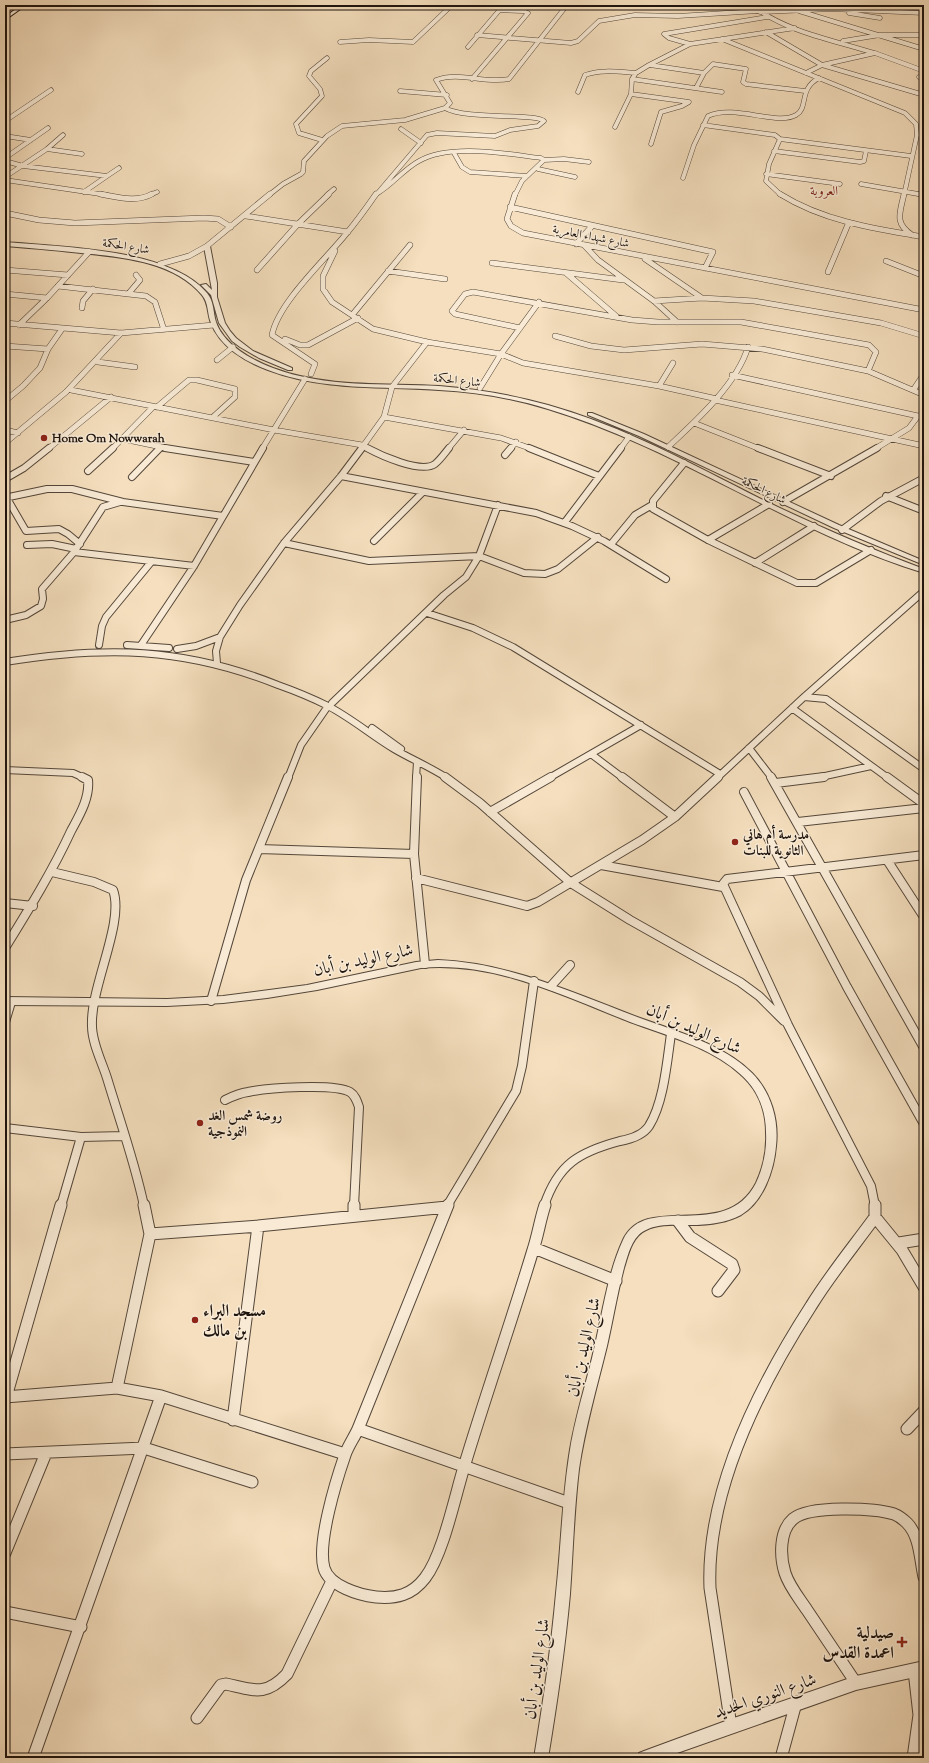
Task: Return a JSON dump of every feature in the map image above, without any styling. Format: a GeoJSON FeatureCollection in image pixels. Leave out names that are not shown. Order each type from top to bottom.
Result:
{"type":"FeatureCollection","features":[{"type":"Feature","properties":{"kind":"main road"},"geometry":{"type":"LineString","coordinates":[[5,12],[14,5]]}},
{"type":"Feature","properties":{"kind":"main road"},"geometry":{"type":"LineString","coordinates":[[5,19],[24,5]]}},
{"type":"Feature","properties":{"kind":"street"},"geometry":{"type":"LineString","coordinates":[[340,42],[368,40],[414,42],[452,5]]}},
{"type":"Feature","properties":{"kind":"street"},"geometry":{"type":"LineString","coordinates":[[468,47],[503,5]]}},
{"type":"Feature","properties":{"kind":"street"},"geometry":{"type":"LineString","coordinates":[[160,264],[189,256],[207,246],[246,216],[283,184],[302,174],[304,161],[322,140],[342,126],[405,120],[444,108],[450,103],[446,95],[436,83],[438,78],[509,79],[567,5]]}},
{"type":"Feature","properties":{"kind":"street"},"geometry":{"type":"LineString","coordinates":[[752,5],[761,13],[795,28],[842,42],[924,71]]}},
{"type":"Feature","properties":{"kind":"street"},"geometry":{"type":"LineString","coordinates":[[690,44],[669,38],[664,34],[761,13],[792,9],[924,13]]}},
{"type":"Feature","properties":{"kind":"street"},"geometry":{"type":"LineString","coordinates":[[792,9],[924,49]]}},
{"type":"Feature","properties":{"kind":"street"},"geometry":{"type":"LineString","coordinates":[[831,9],[880,18]]}},
{"type":"Feature","properties":{"kind":"street"},"geometry":{"type":"LineString","coordinates":[[472,79],[528,13],[523,10],[499,10]]}},
{"type":"Feature","properties":{"kind":"street"},"geometry":{"type":"LineString","coordinates":[[477,36],[571,43],[578,41],[599,21],[635,15],[678,16],[761,13],[775,11]]}},
{"type":"Feature","properties":{"kind":"street"},"geometry":{"type":"LineString","coordinates":[[615,127],[631,94],[632,79],[636,73],[649,65],[690,44],[795,28]]}},
{"type":"Feature","properties":{"kind":"street"},"geometry":{"type":"LineString","coordinates":[[766,32],[794,50],[822,65],[924,94]]}},
{"type":"Feature","properties":{"kind":"street"},"geometry":{"type":"LineString","coordinates":[[842,42],[880,35],[924,35]]}},
{"type":"Feature","properties":{"kind":"street"},"geometry":{"type":"LineString","coordinates":[[722,39],[905,113],[915,121],[917,135],[911,156],[900,224],[902,228],[912,235]]}},
{"type":"Feature","properties":{"kind":"street"},"geometry":{"type":"LineString","coordinates":[[806,73],[819,68],[822,65],[875,53]]}},
{"type":"Feature","properties":{"kind":"street"},"geometry":{"type":"LineString","coordinates":[[322,140],[299,132],[296,124],[322,96],[320,90],[309,76],[312,71],[327,58]]}},
{"type":"Feature","properties":{"kind":"street"},"geometry":{"type":"LineString","coordinates":[[696,88],[704,73],[712,64],[742,67],[746,69],[743,82],[746,84],[805,91]]}},
{"type":"Feature","properties":{"kind":"street"},"geometry":{"type":"LineString","coordinates":[[649,65],[704,73]]}},
{"type":"Feature","properties":{"kind":"street"},"geometry":{"type":"LineString","coordinates":[[578,92],[585,75],[588,73],[636,73]]}},
{"type":"Feature","properties":{"kind":"street"},"geometry":{"type":"LineString","coordinates":[[919,77],[924,76]]}},
{"type":"Feature","properties":{"kind":"street"},"geometry":{"type":"LineString","coordinates":[[683,178],[696,138],[707,117],[718,112],[785,117],[797,115],[801,113],[805,91],[810,82],[819,78]]}},
{"type":"Feature","properties":{"kind":"street"},"geometry":{"type":"LineString","coordinates":[[632,79],[722,92]]}},
{"type":"Feature","properties":{"kind":"street"},"geometry":{"type":"LineString","coordinates":[[5,121],[51,90]]}},
{"type":"Feature","properties":{"kind":"street"},"geometry":{"type":"LineString","coordinates":[[400,91],[446,95]]}},
{"type":"Feature","properties":{"kind":"street"},"geometry":{"type":"LineString","coordinates":[[631,94],[688,102],[683,107],[670,108],[661,112],[651,144]]}},
{"type":"Feature","properties":{"kind":"street"},"geometry":{"type":"LineString","coordinates":[[311,374],[315,364],[272,335],[274,325],[289,301],[348,232],[426,135],[431,133],[495,136],[510,130],[538,126],[544,121],[543,119],[536,117],[461,114],[447,111],[444,108]]}},
{"type":"Feature","properties":{"kind":"street"},"geometry":{"type":"LineString","coordinates":[[703,125],[775,135],[780,139],[911,156]]}},
{"type":"Feature","properties":{"kind":"street"},"geometry":{"type":"LineString","coordinates":[[5,158],[48,128]]}},
{"type":"Feature","properties":{"kind":"street"},"geometry":{"type":"LineString","coordinates":[[401,129],[421,143]]}},
{"type":"Feature","properties":{"kind":"street"},"geometry":{"type":"LineString","coordinates":[[5,177],[47,149],[63,135]]}},
{"type":"Feature","properties":{"kind":"street"},"geometry":{"type":"LineString","coordinates":[[917,135],[924,136]]}},
{"type":"Feature","properties":{"kind":"street"},"geometry":{"type":"LineString","coordinates":[[5,136],[31,140]]}},
{"type":"Feature","properties":{"kind":"street"},"geometry":{"type":"LineString","coordinates":[[780,139],[766,174],[766,181],[769,186],[782,196],[807,208],[849,222],[924,237]]}},
{"type":"Feature","properties":{"kind":"street"},"geometry":{"type":"LineString","coordinates":[[47,149],[82,154]]}},
{"type":"Feature","properties":{"kind":"street"},"geometry":{"type":"LineString","coordinates":[[774,151],[860,162],[864,161],[866,151]]}},
{"type":"Feature","properties":{"kind":"street"},"geometry":{"type":"LineString","coordinates":[[378,193],[423,159],[434,155],[454,153],[489,154],[541,158],[544,160],[564,159],[589,162]]}},
{"type":"Feature","properties":{"kind":"street"},"geometry":{"type":"LineString","coordinates":[[454,153],[462,167],[470,172],[527,176]]}},
{"type":"Feature","properties":{"kind":"street","name":"شارع شهداء العامرية"},"geometry":{"type":"LineString","coordinates":[[544,160],[538,169],[527,176],[510,206],[506,219],[508,223],[517,230],[584,246],[924,310]]}},
{"type":"Feature","properties":{"kind":"street"},"geometry":{"type":"LineString","coordinates":[[5,161],[23,166],[107,176]]}},
{"type":"Feature","properties":{"kind":"street"},"geometry":{"type":"LineString","coordinates":[[84,192],[119,168]]}},
{"type":"Feature","properties":{"kind":"street"},"geometry":{"type":"LineString","coordinates":[[538,169],[575,177]]}},
{"type":"Feature","properties":{"kind":"street"},"geometry":{"type":"LineString","coordinates":[[766,174],[840,184]]}},
{"type":"Feature","properties":{"kind":"street"},"geometry":{"type":"LineString","coordinates":[[5,180],[137,200],[148,198],[157,192]]}},
{"type":"Feature","properties":{"kind":"street"},"geometry":{"type":"LineString","coordinates":[[861,184],[924,195]]}},
{"type":"Feature","properties":{"kind":"street"},"geometry":{"type":"LineString","coordinates":[[257,270],[298,224],[334,189]]}},
{"type":"Feature","properties":{"kind":"street"},"geometry":{"type":"LineString","coordinates":[[510,206],[592,226],[713,252],[705,268]]}},
{"type":"Feature","properties":{"kind":"street"},"geometry":{"type":"LineString","coordinates":[[5,212],[39,220],[75,223],[204,218],[218,219],[231,227]]}},
{"type":"Feature","properties":{"kind":"street"},"geometry":{"type":"LineString","coordinates":[[246,216],[348,232]]}},
{"type":"Feature","properties":{"kind":"street"},"geometry":{"type":"LineString","coordinates":[[828,272],[849,222]]}},
{"type":"Feature","properties":{"kind":"street"},"geometry":{"type":"LineString","coordinates":[[576,244],[592,226]]}},
{"type":"Feature","properties":{"kind":"street","name":"شارع الحكمة"},"geometry":{"type":"LineString","coordinates":[[5,243],[137,257],[160,264],[188,281],[205,294],[214,325],[222,337],[245,356],[270,368],[305,379],[350,385],[394,384],[480,388],[514,393],[568,407],[615,423],[842,530],[924,563]]}},
{"type":"Feature","properties":{"kind":"street","name":"شارع الحكمة"},"geometry":{"type":"LineString","coordinates":[[5,243],[131,253],[167,262],[205,286],[215,296],[222,322],[228,333],[241,344],[261,357],[276,364],[311,374],[363,381],[452,389],[509,398],[564,412],[609,428],[814,526],[924,571]]}},
{"type":"Feature","properties":{"kind":"street"},"geometry":{"type":"LineString","coordinates":[[353,314],[410,245]]}},
{"type":"Feature","properties":{"kind":"street"},"geometry":{"type":"LineString","coordinates":[[207,246],[210,268],[215,284],[215,296]]}},
{"type":"Feature","properties":{"kind":"street"},"geometry":{"type":"LineString","coordinates":[[336,246],[323,276],[322,289],[332,302],[353,314],[373,329],[427,342],[500,354],[523,363],[659,386],[924,446]]}},
{"type":"Feature","properties":{"kind":"street"},"geometry":{"type":"LineString","coordinates":[[584,246],[598,260],[623,280],[654,301],[677,322]]}},
{"type":"Feature","properties":{"kind":"street"},"geometry":{"type":"LineString","coordinates":[[19,324],[47,298],[89,252]]}},
{"type":"Feature","properties":{"kind":"street"},"geometry":{"type":"LineString","coordinates":[[639,256],[702,298]]}},
{"type":"Feature","properties":{"kind":"street"},"geometry":{"type":"LineString","coordinates":[[886,261],[924,276]]}},
{"type":"Feature","properties":{"kind":"street"},"geometry":{"type":"LineString","coordinates":[[492,263],[623,280]]}},
{"type":"Feature","properties":{"kind":"street"},"geometry":{"type":"LineString","coordinates":[[5,270],[68,275]]}},
{"type":"Feature","properties":{"kind":"street"},"geometry":{"type":"LineString","coordinates":[[388,271],[445,279]]}},
{"type":"Feature","properties":{"kind":"street"},"geometry":{"type":"LineString","coordinates":[[566,272],[617,317]]}},
{"type":"Feature","properties":{"kind":"street"},"geometry":{"type":"LineString","coordinates":[[129,293],[140,280],[136,275]]}},
{"type":"Feature","properties":{"kind":"street"},"geometry":{"type":"LineString","coordinates":[[58,286],[146,296],[155,302],[164,330]]}},
{"type":"Feature","properties":{"kind":"street"},"geometry":{"type":"LineString","coordinates":[[82,308],[83,301],[93,289]]}},
{"type":"Feature","properties":{"kind":"street"},"geometry":{"type":"LineString","coordinates":[[520,328],[455,314],[452,312],[465,294],[473,292],[644,321],[748,323],[855,342],[875,349],[876,352],[868,370]]}},
{"type":"Feature","properties":{"kind":"street"},"geometry":{"type":"LineString","coordinates":[[5,294],[47,298]]}},
{"type":"Feature","properties":{"kind":"street"},"geometry":{"type":"LineString","coordinates":[[654,301],[702,298],[754,301],[881,323],[924,336]]}},
{"type":"Feature","properties":{"kind":"street"},"geometry":{"type":"LineString","coordinates":[[480,388],[500,354],[539,302]]}},
{"type":"Feature","properties":{"kind":"street"},"geometry":{"type":"LineString","coordinates":[[272,331],[295,343],[308,345],[358,318]]}},
{"type":"Feature","properties":{"kind":"street"},"geometry":{"type":"LineString","coordinates":[[5,323],[121,334],[214,325]]}},
{"type":"Feature","properties":{"kind":"street"},"geometry":{"type":"LineString","coordinates":[[5,402],[40,368],[48,349],[62,329]]}},
{"type":"Feature","properties":{"kind":"street"},"geometry":{"type":"LineString","coordinates":[[5,443],[71,390],[98,362],[121,334]]}},
{"type":"Feature","properties":{"kind":"street"},"geometry":{"type":"LineString","coordinates":[[555,336],[591,346],[624,350],[686,344],[719,344],[748,347],[868,370],[914,389],[924,395]]}},
{"type":"Feature","properties":{"kind":"street"},"geometry":{"type":"LineString","coordinates":[[216,660],[220,637],[284,543],[341,476],[362,445],[384,417],[394,384],[427,342]]}},
{"type":"Feature","properties":{"kind":"street"},"geometry":{"type":"LineString","coordinates":[[5,346],[48,349]]}},
{"type":"Feature","properties":{"kind":"street"},"geometry":{"type":"LineString","coordinates":[[217,360],[233,347]]}},
{"type":"Feature","properties":{"kind":"street"},"geometry":{"type":"LineString","coordinates":[[668,447],[716,400],[745,357],[748,347]]}},
{"type":"Feature","properties":{"kind":"street"},"geometry":{"type":"LineString","coordinates":[[98,362],[135,367]]}},
{"type":"Feature","properties":{"kind":"street"},"geometry":{"type":"LineString","coordinates":[[659,386],[673,363]]}},
{"type":"Feature","properties":{"kind":"street"},"geometry":{"type":"LineString","coordinates":[[914,389],[924,374]]}},
{"type":"Feature","properties":{"kind":"street"},"geometry":{"type":"LineString","coordinates":[[732,375],[918,416],[924,414]]}},
{"type":"Feature","properties":{"kind":"street"},"geometry":{"type":"LineString","coordinates":[[141,645],[194,566],[254,462],[305,379]]}},
{"type":"Feature","properties":{"kind":"street"},"geometry":{"type":"LineString","coordinates":[[88,471],[155,407],[188,380],[197,380],[235,389],[235,397],[213,417]]}},
{"type":"Feature","properties":{"kind":"street"},"geometry":{"type":"LineString","coordinates":[[71,390],[274,430],[362,445],[395,461],[416,466],[429,466],[436,464],[464,430]]}},
{"type":"Feature","properties":{"kind":"street"},"geometry":{"type":"LineString","coordinates":[[5,479],[15,474],[34,460],[111,397]]}},
{"type":"Feature","properties":{"kind":"street"},"geometry":{"type":"LineString","coordinates":[[783,502],[831,476],[892,439],[909,428],[918,416]]}},
{"type":"Feature","properties":{"kind":"street"},"geometry":{"type":"LineString","coordinates":[[384,417],[464,430],[516,442],[599,476]]}},
{"type":"Feature","properties":{"kind":"street"},"geometry":{"type":"LineString","coordinates":[[694,423],[831,476]]}},
{"type":"Feature","properties":{"kind":"street"},"geometry":{"type":"LineString","coordinates":[[5,430],[18,433]]}},
{"type":"Feature","properties":{"kind":"street"},"geometry":{"type":"LineString","coordinates":[[565,522],[629,437]]}},
{"type":"Feature","properties":{"kind":"street"},"geometry":{"type":"LineString","coordinates":[[123,439],[161,447],[254,462]]}},
{"type":"Feature","properties":{"kind":"street"},"geometry":{"type":"LineString","coordinates":[[505,455],[516,442]]}},
{"type":"Feature","properties":{"kind":"street"},"geometry":{"type":"LineString","coordinates":[[132,478],[161,447]]}},
{"type":"Feature","properties":{"kind":"street"},"geometry":{"type":"LineString","coordinates":[[612,543],[635,515],[652,505],[654,499],[684,463]]}},
{"type":"Feature","properties":{"kind":"street"},"geometry":{"type":"LineString","coordinates":[[341,476],[498,505],[536,513],[565,522],[612,543],[666,579]]}},
{"type":"Feature","properties":{"kind":"street"},"geometry":{"type":"LineString","coordinates":[[842,530],[862,512],[886,496],[924,478]]}},
{"type":"Feature","properties":{"kind":"street"},"geometry":{"type":"LineString","coordinates":[[77,548],[64,531],[48,529],[34,532],[26,531],[8,500],[9,497],[59,488],[72,488],[123,502],[223,516]]}},
{"type":"Feature","properties":{"kind":"street"},"geometry":{"type":"LineString","coordinates":[[374,541],[423,492]]}},
{"type":"Feature","properties":{"kind":"street"},"geometry":{"type":"LineString","coordinates":[[886,496],[924,511]]}},
{"type":"Feature","properties":{"kind":"street"},"geometry":{"type":"LineString","coordinates":[[5,620],[26,615],[40,606],[43,599],[42,589],[77,548],[103,508],[112,502],[123,502]]}},
{"type":"Feature","properties":{"kind":"street"},"geometry":{"type":"LineString","coordinates":[[708,540],[769,504]]}},
{"type":"Feature","properties":{"kind":"street"},"geometry":{"type":"LineString","coordinates":[[211,1001],[246,880],[301,745],[330,704],[427,613],[444,595],[464,579],[479,556],[498,505]]}},
{"type":"Feature","properties":{"kind":"street"},"geometry":{"type":"LineString","coordinates":[[652,505],[653,509],[658,513],[708,540],[797,583],[816,582],[871,550]]}},
{"type":"Feature","properties":{"kind":"street"},"geometry":{"type":"LineString","coordinates":[[755,563],[814,526]]}},
{"type":"Feature","properties":{"kind":"street"},"geometry":{"type":"LineString","coordinates":[[284,543],[369,561],[479,556],[524,573],[545,574],[558,569],[598,537]]}},
{"type":"Feature","properties":{"kind":"street"},"geometry":{"type":"LineString","coordinates":[[27,545],[50,542],[152,561],[194,566]]}},
{"type":"Feature","properties":{"kind":"street"},"geometry":{"type":"LineString","coordinates":[[98,645],[102,626],[106,617],[152,561]]}},
{"type":"Feature","properties":{"kind":"street"},"geometry":{"type":"LineString","coordinates":[[416,878],[523,906],[532,905],[571,883],[642,840],[675,817],[804,697],[924,591]]}},
{"type":"Feature","properties":{"kind":"street"},"geometry":{"type":"LineString","coordinates":[[427,613],[473,628],[513,647],[720,774]]}},
{"type":"Feature","properties":{"kind":"street"},"geometry":{"type":"LineString","coordinates":[[177,649],[196,646],[220,637]]}},
{"type":"Feature","properties":{"kind":"street"},"geometry":{"type":"LineString","coordinates":[[5,658],[98,645],[141,645],[177,649],[216,660],[330,704],[387,745],[448,779],[490,812],[534,854],[571,883],[609,908],[755,993],[788,1025]]}},
{"type":"Feature","properties":{"kind":"street"},"geometry":{"type":"LineString","coordinates":[[5,658],[97,650],[136,650],[216,660]]}},
{"type":"Feature","properties":{"kind":"street"},"geometry":{"type":"LineString","coordinates":[[804,697],[826,699],[924,769]]}},
{"type":"Feature","properties":{"kind":"street"},"geometry":{"type":"LineString","coordinates":[[792,708],[924,804]]}},
{"type":"Feature","properties":{"kind":"street"},"geometry":{"type":"LineString","coordinates":[[490,812],[641,725]]}},
{"type":"Feature","properties":{"kind":"street"},"geometry":{"type":"LineString","coordinates":[[749,748],[776,783],[851,921],[924,1048]]}},
{"type":"Feature","properties":{"kind":"street"},"geometry":{"type":"LineString","coordinates":[[591,754],[675,817]]}},
{"type":"Feature","properties":{"kind":"street"},"geometry":{"type":"LineString","coordinates":[[415,761],[414,854],[426,964]]}},
{"type":"Feature","properties":{"kind":"street"},"geometry":{"type":"LineString","coordinates":[[776,783],[825,777],[870,766]]}},
{"type":"Feature","properties":{"kind":"street"},"geometry":{"type":"LineString","coordinates":[[5,770],[73,772],[88,780],[89,788],[83,807],[52,872],[33,906],[5,948]]}},
{"type":"Feature","properties":{"kind":"street"},"geometry":{"type":"LineString","coordinates":[[744,792],[847,987],[924,1124]]}},
{"type":"Feature","properties":{"kind":"street"},"geometry":{"type":"LineString","coordinates":[[798,822],[924,808]]}},
{"type":"Feature","properties":{"kind":"street"},"geometry":{"type":"LineString","coordinates":[[259,849],[300,849],[414,854]]}},
{"type":"Feature","properties":{"kind":"street"},"geometry":{"type":"LineString","coordinates":[[731,1726],[712,1607],[710,1571],[714,1536],[722,1497],[751,1417],[788,1343],[812,1304],[874,1217],[876,1206],[871,1186],[788,1025],[723,887],[724,882],[727,879],[822,866],[924,855]]}},
{"type":"Feature","properties":{"kind":"street"},"geometry":{"type":"LineString","coordinates":[[887,860],[924,917]]}},
{"type":"Feature","properties":{"kind":"street"},"geometry":{"type":"LineString","coordinates":[[601,865],[723,887]]}},
{"type":"Feature","properties":{"kind":"street"},"geometry":{"type":"LineString","coordinates":[[52,872],[102,885],[113,889],[116,894],[115,915],[94,1001],[91,1019],[92,1032],[138,1176],[150,1234],[117,1388]]}},
{"type":"Feature","properties":{"kind":"street"},"geometry":{"type":"LineString","coordinates":[[5,903],[33,906]]}},
{"type":"Feature","properties":{"kind":"street","name":"شارع الوليد بن أبان"},"geometry":{"type":"LineString","coordinates":[[8,1002],[211,1001],[295,991],[426,964],[498,971],[551,986],[727,1058],[748,1073],[758,1086],[772,1119],[772,1131],[765,1176],[756,1194],[745,1205],[719,1219],[653,1222],[637,1228],[629,1240],[616,1281],[577,1440],[569,1503],[557,1658],[540,1758]]}},
{"type":"Feature","properties":{"kind":"street"},"geometry":{"type":"LineString","coordinates":[[551,986],[570,965]]}},
{"type":"Feature","properties":{"kind":"street"},"geometry":{"type":"LineString","coordinates":[[534,981],[522,1066],[516,1091],[447,1207],[358,1429],[345,1454],[324,1532],[322,1552],[324,1569],[332,1581],[365,1596],[388,1598],[401,1596],[415,1589],[426,1577],[438,1554],[464,1466],[534,1248],[552,1186],[564,1168],[578,1156],[638,1136],[649,1127],[663,1082],[671,1034]]}},
{"type":"Feature","properties":{"kind":"street"},"geometry":{"type":"LineString","coordinates":[[5,1022],[8,1002]]}},
{"type":"Feature","properties":{"kind":"street"},"geometry":{"type":"LineString","coordinates":[[225,1100],[250,1090],[333,1088],[346,1090],[354,1094],[359,1107],[354,1215]]}},
{"type":"Feature","properties":{"kind":"street"},"geometry":{"type":"LineString","coordinates":[[5,1128],[81,1137],[124,1136]]}},
{"type":"Feature","properties":{"kind":"street"},"geometry":{"type":"LineString","coordinates":[[81,1137],[5,1397],[117,1388],[161,1396],[233,1420],[345,1454]]}},
{"type":"Feature","properties":{"kind":"street"},"geometry":{"type":"LineString","coordinates":[[150,1234],[258,1226],[354,1215],[447,1207]]}},
{"type":"Feature","properties":{"kind":"street"},"geometry":{"type":"LineString","coordinates":[[874,1217],[890,1231],[924,1287]]}},
{"type":"Feature","properties":{"kind":"street"},"geometry":{"type":"LineString","coordinates":[[678,1221],[690,1237],[732,1264],[734,1270],[718,1291]]}},
{"type":"Feature","properties":{"kind":"street"},"geometry":{"type":"LineString","coordinates":[[233,1420],[258,1226]]}},
{"type":"Feature","properties":{"kind":"street"},"geometry":{"type":"LineString","coordinates":[[898,1243],[924,1239]]}},
{"type":"Feature","properties":{"kind":"street"},"geometry":{"type":"LineString","coordinates":[[534,1248],[616,1281]]}},
{"type":"Feature","properties":{"kind":"street"},"geometry":{"type":"LineString","coordinates":[[33,1758],[81,1627],[161,1396]]}},
{"type":"Feature","properties":{"kind":"street"},"geometry":{"type":"LineString","coordinates":[[907,1429],[924,1411]]}},
{"type":"Feature","properties":{"kind":"street"},"geometry":{"type":"LineString","coordinates":[[358,1429],[569,1503]]}},
{"type":"Feature","properties":{"kind":"street"},"geometry":{"type":"LineString","coordinates":[[5,1454],[144,1448],[252,1482]]}},
{"type":"Feature","properties":{"kind":"street"},"geometry":{"type":"LineString","coordinates":[[5,1553],[46,1453]]}},
{"type":"Feature","properties":{"kind":"street"},"geometry":{"type":"LineString","coordinates":[[856,1683],[787,1580],[783,1570],[781,1555],[784,1533],[791,1520],[799,1514],[837,1510],[883,1512],[900,1517],[914,1531],[924,1577]]}},
{"type":"Feature","properties":{"kind":"street"},"geometry":{"type":"LineString","coordinates":[[197,1718],[221,1685],[226,1684],[269,1691],[279,1683],[287,1674],[332,1581]]}},
{"type":"Feature","properties":{"kind":"street"},"geometry":{"type":"LineString","coordinates":[[5,1612],[81,1627]]}},
{"type":"Feature","properties":{"kind":"street"},"geometry":{"type":"LineString","coordinates":[[913,1758],[920,1722],[919,1670]]}},
{"type":"Feature","properties":{"kind":"street","name":"شارع النوري الحديد"},"geometry":{"type":"LineString","coordinates":[[644,1758],[856,1683],[919,1670]]}},
{"type":"Feature","properties":{"kind":"street"},"geometry":{"type":"LineString","coordinates":[[781,1758],[796,1703]]}},
{"type":"Feature","properties":{"kind":"place","name":"Home Om Nowwarah"},"geometry":{"type":"Point","coordinates":[44,438]}},
{"type":"Feature","properties":{"kind":"place","name":"مدرسة أم هاني الثانوية للبنات"},"geometry":{"type":"Point","coordinates":[735,842]}},
{"type":"Feature","properties":{"kind":"place","name":"روضة شمس الغد النموذجية"},"geometry":{"type":"Point","coordinates":[200,1123]}},
{"type":"Feature","properties":{"kind":"place","name":"مسجد البراء بن مالك"},"geometry":{"type":"Point","coordinates":[195,1320]}},
{"type":"Feature","properties":{"kind":"place","name":"صيدلية اعمدة القدس"},"geometry":{"type":"Point","coordinates":[902,1642]}},
{"type":"Feature","properties":{"kind":"district","name":"العروبة"},"geometry":{"type":"Point","coordinates":[824,190]}}]}
